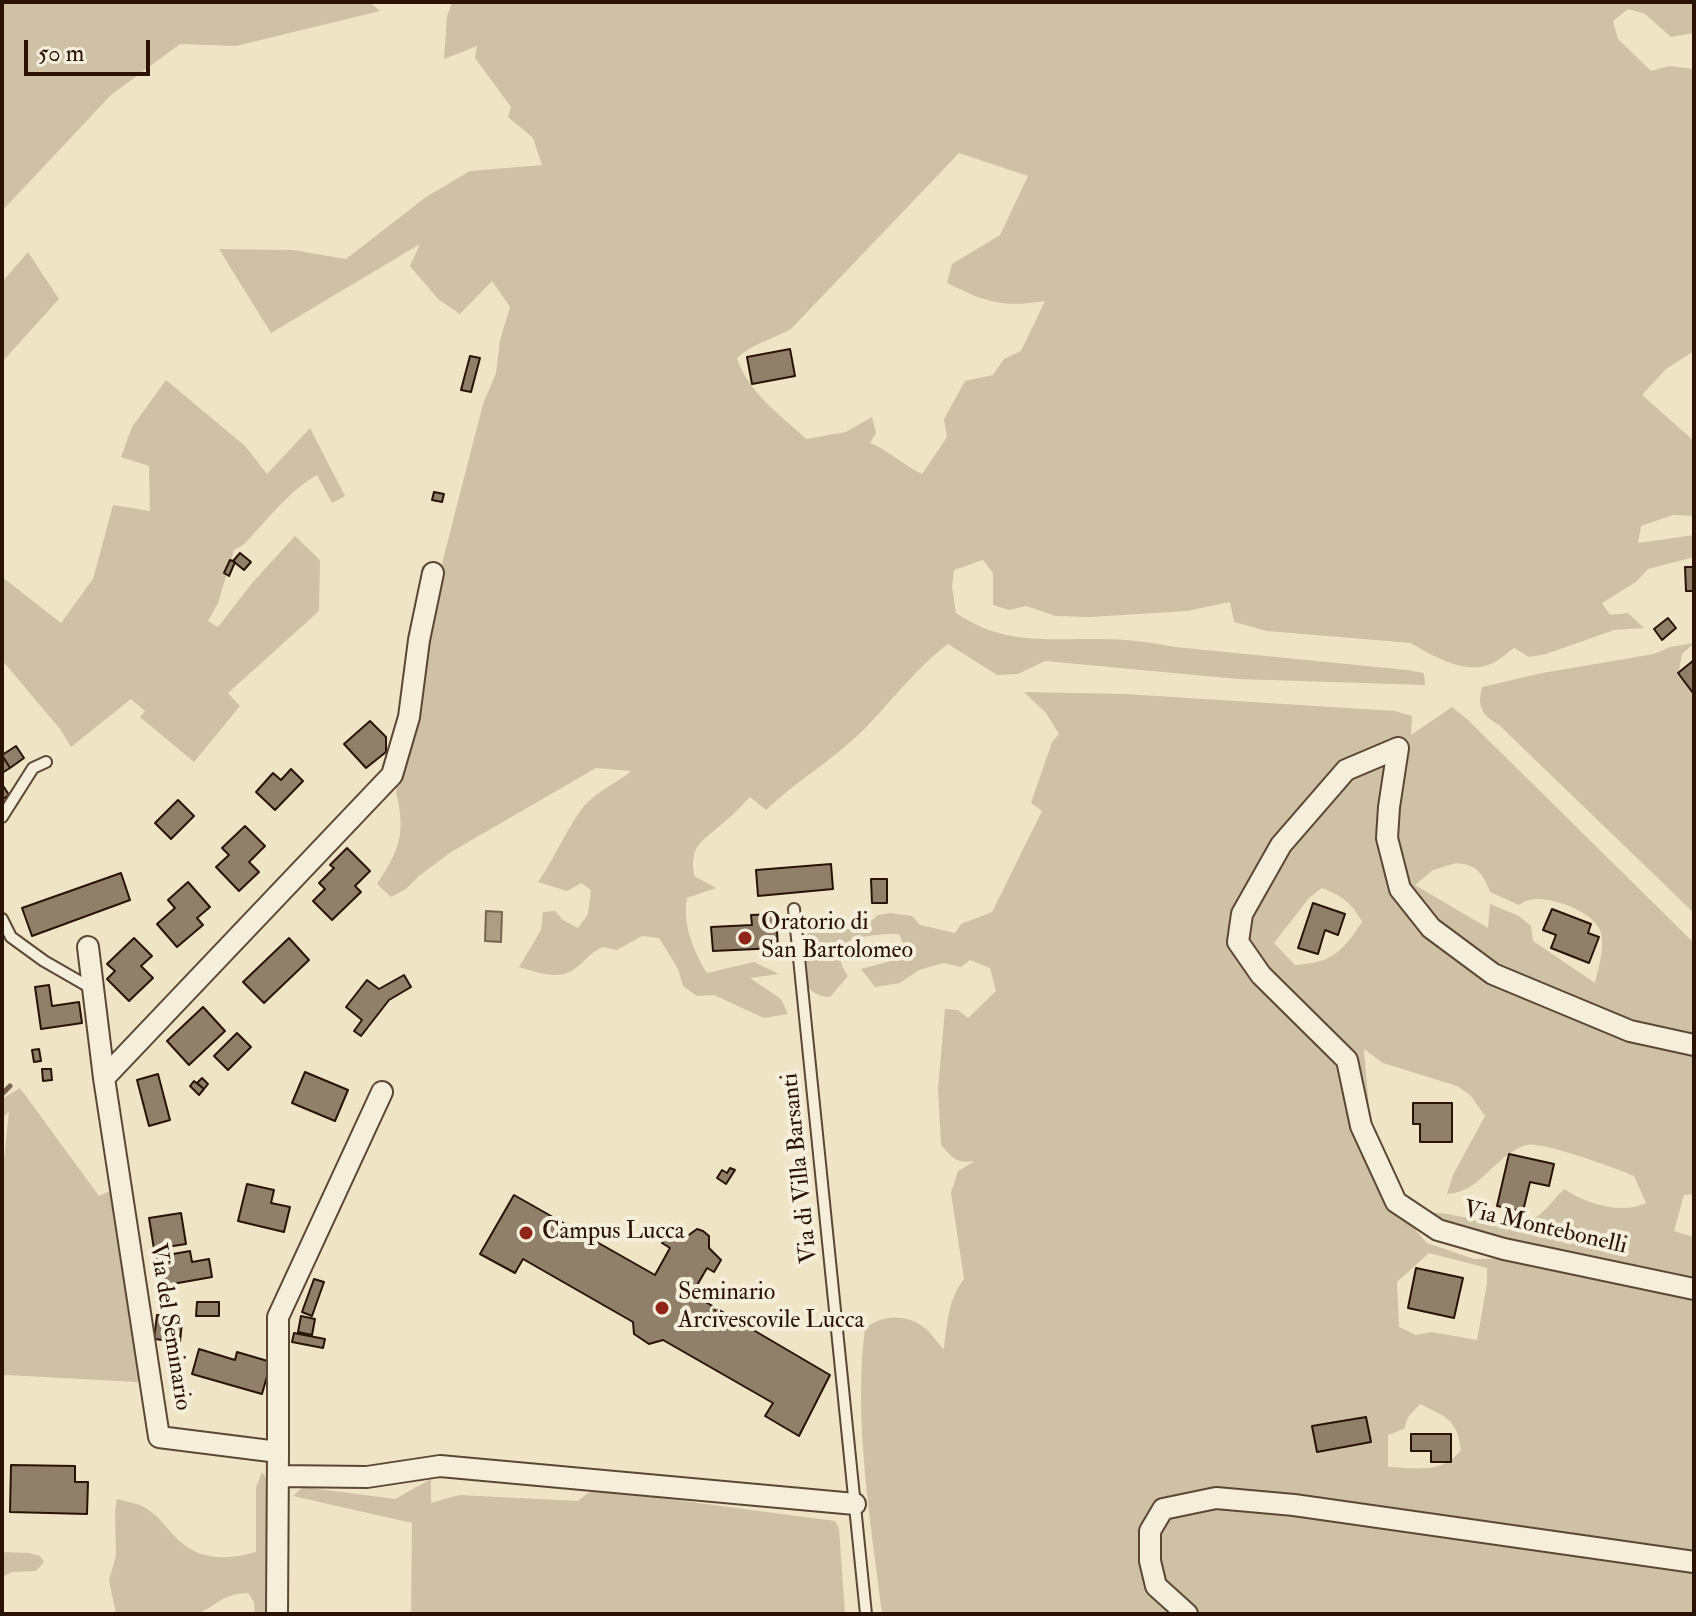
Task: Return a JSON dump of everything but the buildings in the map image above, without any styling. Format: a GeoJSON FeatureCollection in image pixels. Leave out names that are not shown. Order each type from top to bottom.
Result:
{"type":"FeatureCollection","features":[{"type":"Feature","properties":{"kind":"street"},"geometry":{"type":"LineString","coordinates":[[104,1078],[392,775],[409,717],[419,640],[433,573]]}},
{"type":"Feature","properties":{"kind":"street","name":"Via Montebonelli"},"geometry":{"type":"LineString","coordinates":[[1694,1045],[1630,1031],[1493,974],[1431,928],[1400,889],[1387,838],[1398,748],[1346,770],[1281,845],[1242,914],[1238,942],[1261,975],[1347,1060],[1361,1126],[1396,1202],[1438,1230],[1504,1249],[1694,1289]]}},
{"type":"Feature","properties":{"kind":"street","name":"Via del Seminario"},"geometry":{"type":"LineString","coordinates":[[88,947],[104,1078],[159,1437],[278,1452]]}},
{"type":"Feature","properties":{"kind":"street"},"geometry":{"type":"LineString","coordinates":[[277,1614],[278,1317],[382,1092]]}},
{"type":"Feature","properties":{"kind":"street"},"geometry":{"type":"LineString","coordinates":[[278,1476],[367,1477],[440,1466],[855,1504]]}},
{"type":"Feature","properties":{"kind":"street"},"geometry":{"type":"LineString","coordinates":[[1187,1614],[1156,1586],[1150,1561],[1150,1531],[1163,1509],[1216,1498],[1294,1505],[1694,1562]]}},
{"type":"Feature","properties":{"kind":"lane"},"geometry":{"type":"LineString","coordinates":[[2,817],[33,768],[46,762]]}},
{"type":"Feature","properties":{"kind":"lane","name":"Via di Villa Barsanti"},"geometry":{"type":"LineString","coordinates":[[794,909],[866,1614]]}},
{"type":"Feature","properties":{"kind":"lane"},"geometry":{"type":"LineString","coordinates":[[2,919],[11,937],[44,961],[93,989]]}},
{"type":"Feature","properties":{"kind":"shaded area"},"geometry":{"type":"Polygon","coordinates":[[[2,2],[369,2],[380,11],[236,46],[180,44],[111,95],[2,211],[2,2]]]}},
{"type":"Feature","properties":{"kind":"shaded area"},"geometry":{"type":"Polygon","coordinates":[[[452,2],[1694,2],[1694,33],[1671,37],[1645,14],[1628,9],[1613,21],[1618,39],[1651,71],[1669,66],[1694,69],[1694,351],[1666,369],[1642,395],[1694,441],[1694,516],[1673,515],[1641,526],[1638,543],[1694,535],[1694,557],[1648,569],[1636,582],[1602,603],[1610,615],[1628,613],[1644,628],[1614,630],[1529,657],[1514,648],[1495,662],[1478,667],[1448,662],[1411,643],[1267,631],[1234,622],[1230,602],[1187,611],[1090,617],[1056,616],[1026,606],[1009,610],[993,605],[993,573],[983,560],[954,570],[952,587],[956,613],[991,631],[1026,638],[1129,640],[1407,670],[1424,673],[1425,685],[1238,679],[1045,661],[1018,674],[997,675],[948,644],[846,746],[766,810],[750,797],[695,851],[694,876],[716,888],[687,898],[688,927],[702,965],[707,973],[754,962],[779,974],[750,978],[781,999],[788,1014],[764,1018],[714,995],[697,996],[683,986],[678,969],[659,938],[642,936],[617,950],[603,947],[563,974],[519,967],[541,930],[543,912],[555,911],[563,920],[578,928],[588,914],[591,890],[581,883],[567,891],[538,882],[586,804],[631,771],[596,768],[451,852],[406,889],[391,897],[377,884],[399,840],[396,792],[435,591],[483,404],[496,373],[500,340],[510,307],[492,281],[460,314],[438,299],[410,266],[420,244],[271,333],[219,249],[293,250],[346,259],[426,197],[470,171],[542,165],[533,138],[508,117],[511,107],[475,58],[477,46],[444,59],[447,17],[452,2]],[[959,153],[791,329],[756,345],[737,358],[757,393],[806,439],[846,432],[872,417],[876,433],[870,443],[922,474],[947,437],[944,419],[965,381],[993,375],[1004,359],[1021,351],[1045,301],[1017,304],[994,302],[947,283],[952,264],[1000,235],[1028,176],[959,153]]]}},
{"type":"Feature","properties":{"kind":"shaded area"},"geometry":{"type":"Polygon","coordinates":[[[28,252],[59,299],[2,362],[2,282],[28,252]]]}},
{"type":"Feature","properties":{"kind":"shaded area"},"geometry":{"type":"Polygon","coordinates":[[[166,380],[245,446],[267,474],[310,428],[345,496],[332,503],[317,475],[293,492],[242,546],[234,550],[218,603],[208,621],[218,627],[295,536],[320,560],[319,611],[228,693],[240,706],[194,762],[140,717],[145,711],[131,699],[71,747],[60,729],[2,660],[2,577],[61,623],[93,579],[113,505],[150,511],[149,466],[121,457],[132,427],[166,380]]]}},
{"type":"Feature","properties":{"kind":"shaded area"},"geometry":{"type":"Polygon","coordinates":[[[1694,643],[1682,654],[1679,671],[1694,687],[1694,913],[1499,725],[1488,718],[1480,700],[1482,687],[1542,673],[1654,654],[1670,647],[1694,643]]]}},
{"type":"Feature","properties":{"kind":"shaded area"},"geometry":{"type":"Polygon","coordinates":[[[1024,692],[1125,694],[1395,711],[1412,716],[1411,735],[1452,707],[1694,943],[1694,1194],[1684,1195],[1674,1231],[1694,1237],[1694,1614],[882,1614],[862,1435],[865,1328],[887,1318],[911,1320],[926,1329],[944,1349],[951,1304],[964,1279],[951,1193],[958,1171],[975,1161],[955,1159],[941,1145],[938,1089],[945,1009],[958,1010],[968,1018],[996,991],[990,968],[970,960],[961,967],[944,963],[919,970],[900,983],[875,987],[861,969],[909,956],[899,934],[891,934],[859,938],[838,948],[848,976],[830,997],[820,995],[812,991],[804,978],[802,940],[816,925],[824,933],[865,926],[878,915],[890,913],[912,916],[920,925],[955,933],[961,924],[992,912],[1042,811],[1031,803],[1052,742],[1059,734],[1046,713],[1024,692]],[[1456,863],[1433,870],[1415,885],[1488,928],[1490,904],[1519,916],[1531,926],[1533,941],[1595,983],[1602,939],[1597,925],[1590,918],[1571,907],[1548,900],[1529,900],[1519,905],[1490,892],[1482,875],[1469,866],[1456,863]],[[1322,888],[1309,898],[1274,943],[1295,965],[1318,962],[1335,954],[1362,922],[1350,905],[1329,891],[1322,888]],[[1364,1049],[1371,1132],[1396,1208],[1427,1243],[1474,1259],[1523,1258],[1437,1227],[1426,1213],[1499,1224],[1526,1222],[1541,1214],[1564,1189],[1583,1199],[1615,1208],[1646,1203],[1634,1176],[1579,1156],[1534,1145],[1526,1145],[1512,1152],[1470,1187],[1447,1194],[1453,1175],[1485,1116],[1470,1095],[1457,1086],[1383,1063],[1364,1049]],[[1429,1253],[1397,1282],[1399,1327],[1416,1335],[1431,1332],[1477,1340],[1487,1268],[1429,1253]],[[1420,1404],[1408,1417],[1404,1429],[1388,1435],[1388,1467],[1437,1466],[1454,1458],[1461,1450],[1457,1432],[1449,1420],[1420,1404]]]}},
{"type":"Feature","properties":{"kind":"shaded area"},"geometry":{"type":"Polygon","coordinates":[[[486,911],[502,912],[501,942],[485,941],[486,911]]]}},
{"type":"Feature","properties":{"kind":"shaded area"},"geometry":{"type":"Polygon","coordinates":[[[20,1088],[99,1196],[110,1191],[142,1380],[2,1377],[2,1178],[9,1112],[2,1118],[2,1099],[20,1088]]]}},
{"type":"Feature","properties":{"kind":"shaded area"},"geometry":{"type":"Polygon","coordinates":[[[262,1472],[268,1481],[265,1614],[255,1614],[254,1602],[248,1593],[231,1595],[195,1614],[116,1614],[109,1580],[116,1555],[117,1499],[147,1509],[191,1550],[218,1557],[247,1554],[256,1552],[256,1487],[262,1472]]]}},
{"type":"Feature","properties":{"kind":"shaded area"},"geometry":{"type":"Polygon","coordinates":[[[431,1479],[431,1503],[459,1495],[578,1501],[593,1489],[835,1521],[839,1528],[845,1614],[411,1614],[412,1523],[293,1496],[303,1487],[395,1499],[431,1479]]]}},
{"type":"Feature","properties":{"kind":"shaded area"},"geometry":{"type":"Polygon","coordinates":[[[2,1552],[29,1553],[40,1556],[44,1562],[36,1571],[12,1572],[2,1577],[2,1552]]]}},
{"type":"Feature","properties":{"kind":"waterway"},"geometry":{"type":"LineString","coordinates":[[2,1094],[10,1086]]}},
{"type":"Feature","properties":{"kind":"place","name":"Oratorio di San Bartolomeo"},"geometry":{"type":"Point","coordinates":[745,938]}},
{"type":"Feature","properties":{"kind":"place","name":"Campus Lucca"},"geometry":{"type":"Point","coordinates":[526,1233]}},
{"type":"Feature","properties":{"kind":"place","name":"Seminario Arcivescovile Lucca"},"geometry":{"type":"Point","coordinates":[662,1308]}}]}
